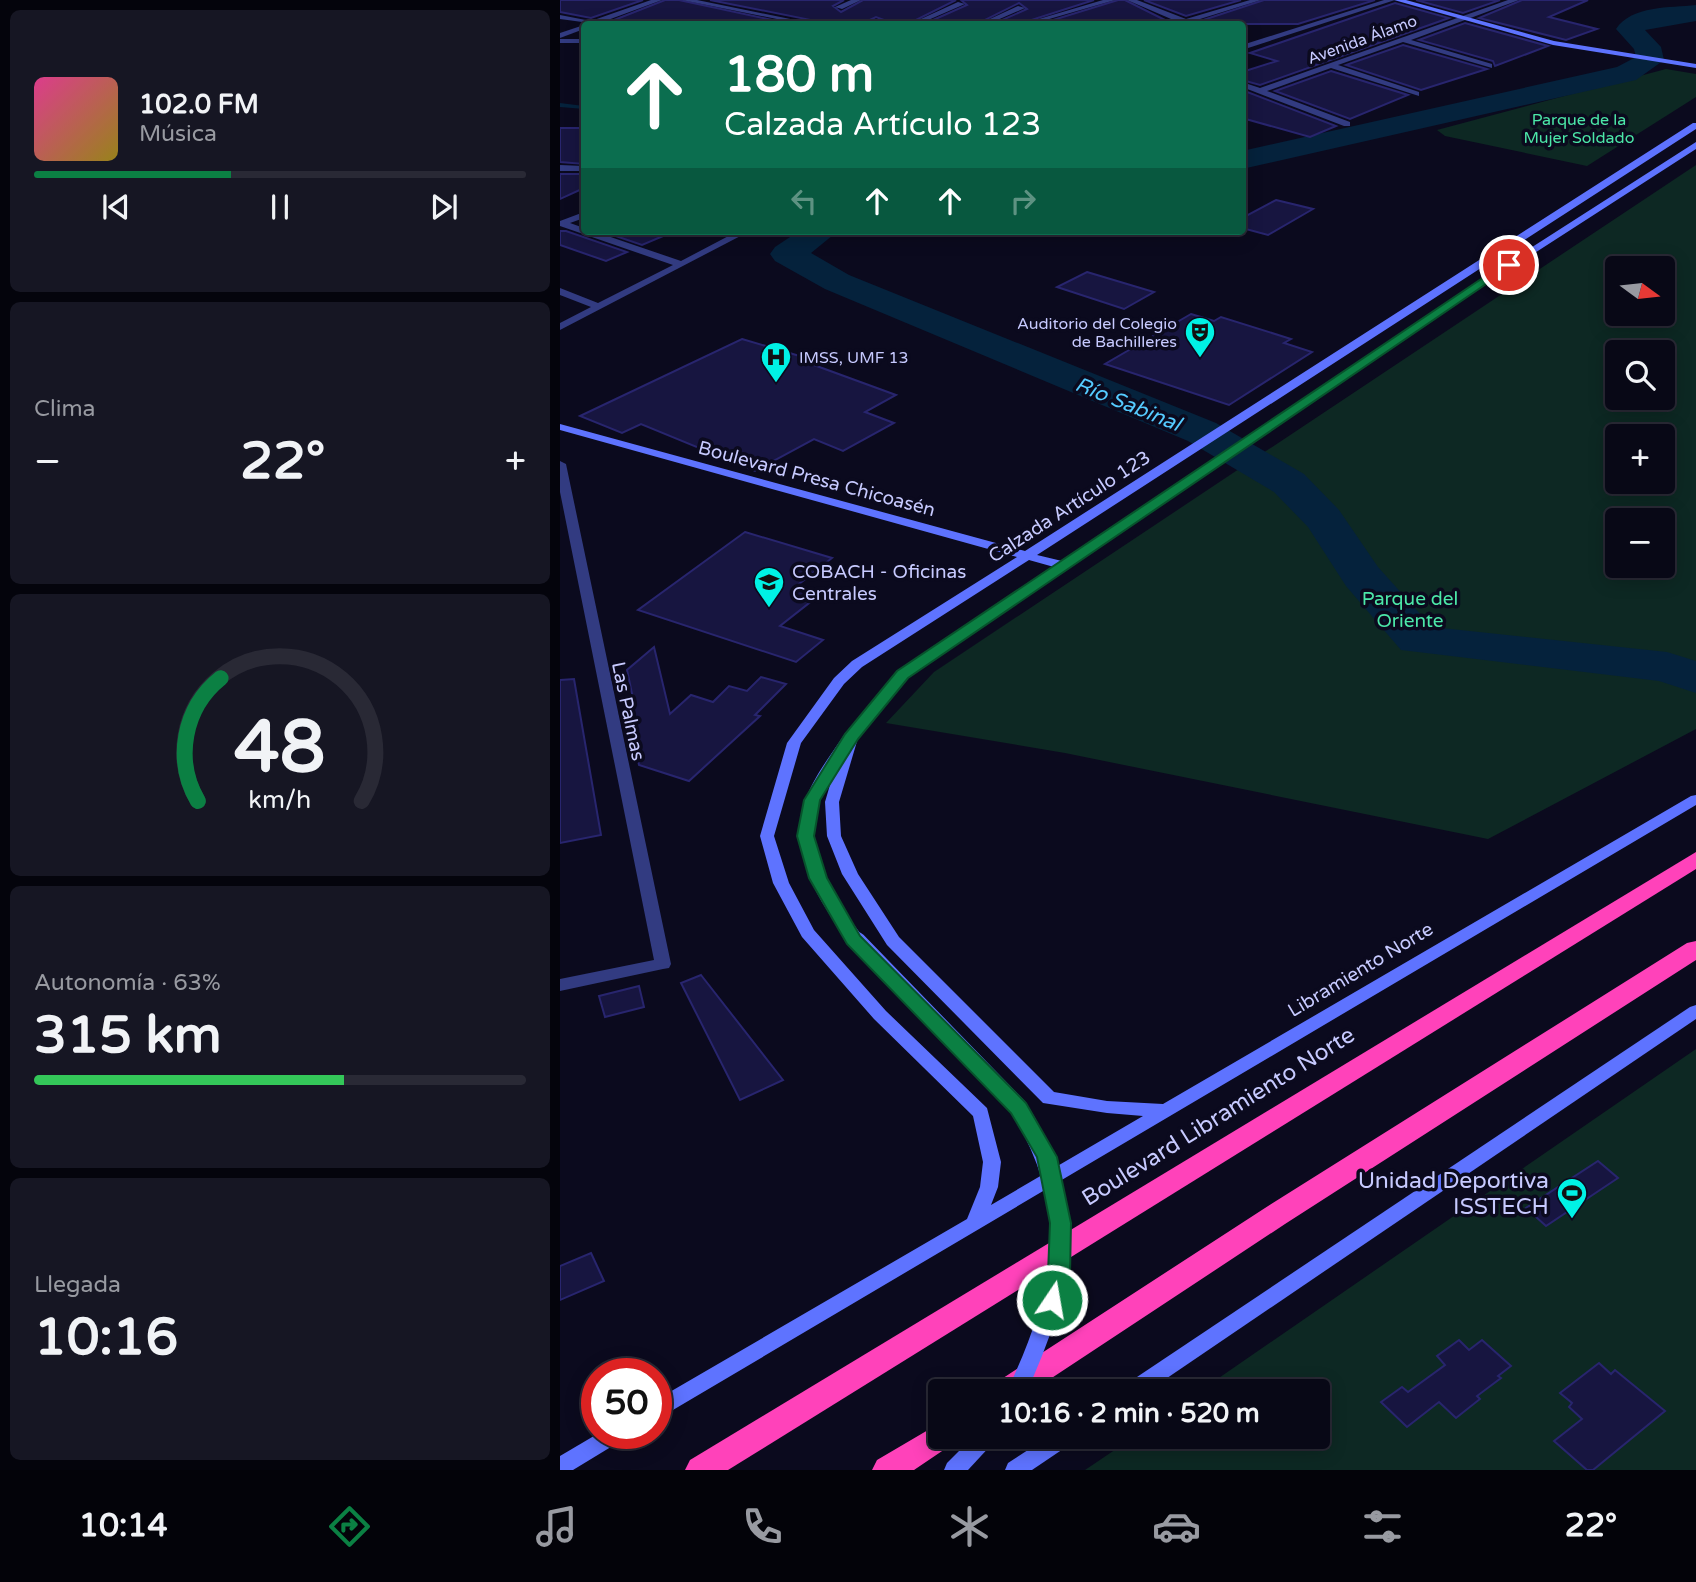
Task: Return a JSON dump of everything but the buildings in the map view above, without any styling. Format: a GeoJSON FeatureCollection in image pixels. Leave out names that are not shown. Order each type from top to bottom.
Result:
{"type":"FeatureCollection","features":[{"type":"Feature","properties":{"kind":"highway","name":"Boulevard Libramiento Norte"},"geometry":{"type":"LineString","coordinates":[[701,1470],[1696,859]]}},
{"type":"Feature","properties":{"kind":"highway"},"geometry":{"type":"LineString","coordinates":[[1026,1379],[1275,1216],[1696,949]]}},
{"type":"Feature","properties":{"kind":"highway"},"geometry":{"type":"LineString","coordinates":[[888,1470],[928,1444]]}},
{"type":"Feature","properties":{"kind":"main road"},"geometry":{"type":"LineString","coordinates":[[1398,0],[1553,43],[1696,66]]}},
{"type":"Feature","properties":{"kind":"main road","name":"Calzada Artículo 123"},"geometry":{"type":"LineString","coordinates":[[976,1220],[989,1187],[992,1163],[981,1113],[880,1015],[808,933],[781,883],[767,836],[794,743],[839,681],[857,664],[1030,555],[1436,288],[1696,125]]}},
{"type":"Feature","properties":{"kind":"main road"},"geometry":{"type":"LineString","coordinates":[[1023,1379],[1038,1352],[1059,1274],[1061,1223],[1047,1157],[1018,1108],[854,940],[818,878],[806,836],[812,800],[851,737],[902,675],[1465,294],[1696,145]]}},
{"type":"Feature","properties":{"kind":"main road","name":"Boulevard Presa Chicoasén"},"geometry":{"type":"LineString","coordinates":[[560,427],[1065,566]]}},
{"type":"Feature","properties":{"kind":"main road"},"geometry":{"type":"LineString","coordinates":[[851,737],[832,802],[834,836],[850,874],[893,941],[1049,1098],[1108,1107],[1167,1111]]}},
{"type":"Feature","properties":{"kind":"main road","name":"Libramiento Norte"},"geometry":{"type":"LineString","coordinates":[[672,1402],[896,1272],[976,1220],[1049,1180],[1696,799]]}},
{"type":"Feature","properties":{"kind":"main road"},"geometry":{"type":"LineString","coordinates":[[1150,1379],[1696,1011]]}},
{"type":"Feature","properties":{"kind":"main road"},"geometry":{"type":"LineString","coordinates":[[560,1466],[589,1449]]}},
{"type":"Feature","properties":{"kind":"main road"},"geometry":{"type":"LineString","coordinates":[[954,1470],[974,1449]]}},
{"type":"Feature","properties":{"kind":"main road"},"geometry":{"type":"LineString","coordinates":[[1016,1470],[1047,1449]]}},
{"type":"Feature","properties":{"kind":"street"},"geometry":{"type":"LineString","coordinates":[[600,21],[658,0]]}},
{"type":"Feature","properties":{"kind":"street"},"geometry":{"type":"LineString","coordinates":[[686,0],[795,21]]}},
{"type":"Feature","properties":{"kind":"street"},"geometry":{"type":"LineString","coordinates":[[839,7],[857,0]]}},
{"type":"Feature","properties":{"kind":"street"},"geometry":{"type":"LineString","coordinates":[[1037,21],[1111,0]]}},
{"type":"Feature","properties":{"kind":"street"},"geometry":{"type":"LineString","coordinates":[[1131,0],[1178,21]]}},
{"type":"Feature","properties":{"kind":"street"},"geometry":{"type":"LineString","coordinates":[[1189,21],[1257,0]]}},
{"type":"Feature","properties":{"kind":"street"},"geometry":{"type":"LineString","coordinates":[[1246,47],[1391,0]]}},
{"type":"Feature","properties":{"kind":"street","name":"Avenida Álamo"},"geometry":{"type":"LineString","coordinates":[[1259,91],[1515,0]]}},
{"type":"Feature","properties":{"kind":"street"},"geometry":{"type":"LineString","coordinates":[[921,21],[961,4]]}},
{"type":"Feature","properties":{"kind":"street"},"geometry":{"type":"LineString","coordinates":[[989,21],[1021,8]]}},
{"type":"Feature","properties":{"kind":"street"},"geometry":{"type":"LineString","coordinates":[[560,17],[581,22]]}},
{"type":"Feature","properties":{"kind":"street"},"geometry":{"type":"LineString","coordinates":[[560,38],[581,28]]}},
{"type":"Feature","properties":{"kind":"street"},"geometry":{"type":"LineString","coordinates":[[560,38],[581,41]]}},
{"type":"Feature","properties":{"kind":"street"},"geometry":{"type":"LineString","coordinates":[[1404,40],[1489,66]]}},
{"type":"Feature","properties":{"kind":"street"},"geometry":{"type":"LineString","coordinates":[[1329,65],[1416,94]]}},
{"type":"Feature","properties":{"kind":"street"},"geometry":{"type":"LineString","coordinates":[[1246,86],[1347,124]]}},
{"type":"Feature","properties":{"kind":"street"},"geometry":{"type":"LineString","coordinates":[[560,168],[581,169]]}},
{"type":"Feature","properties":{"kind":"street"},"geometry":{"type":"LineString","coordinates":[[561,224],[581,216]]}},
{"type":"Feature","properties":{"kind":"street"},"geometry":{"type":"LineString","coordinates":[[561,224],[581,231]]}},
{"type":"Feature","properties":{"kind":"street"},"geometry":{"type":"LineString","coordinates":[[594,235],[681,264]]}},
{"type":"Feature","properties":{"kind":"street"},"geometry":{"type":"LineString","coordinates":[[560,327],[737,235]]}},
{"type":"Feature","properties":{"kind":"street"},"geometry":{"type":"LineString","coordinates":[[560,291],[599,307]]}},
{"type":"Feature","properties":{"kind":"street","name":"Las Palmas"},"geometry":{"type":"LineString","coordinates":[[560,464],[663,964],[560,985]]}},
{"type":"Feature","properties":{"kind":"green space","name":"Parque de la Mujer Soldado"},"geometry":{"type":"Polygon","coordinates":[[[1666,69],[1696,74],[1696,97],[1587,166],[1445,136],[1437,130],[1666,69]]]}},
{"type":"Feature","properties":{"kind":"green space","name":"Parque del Oriente"},"geometry":{"type":"Polygon","coordinates":[[[1696,165],[1696,729],[1488,839],[1065,753],[886,723],[934,672],[1696,165]]]}},
{"type":"Feature","properties":{"kind":"green space","name":"Unidad Deportiva ISSTECH"},"geometry":{"type":"Polygon","coordinates":[[[1696,1049],[1696,1470],[1085,1470],[1116,1449],[1330,1449],[1330,1379],[1217,1379],[1696,1049]]]}},
{"type":"Feature","properties":{"kind":"waterway","name":"Río Sabinal"},"geometry":{"type":"LineString","coordinates":[[1246,159],[1379,127],[1626,74],[1650,60],[1647,47],[1629,29],[1641,20],[1696,13]]}},
{"type":"Feature","properties":{"kind":"waterway"},"geometry":{"type":"LineString","coordinates":[[560,105],[581,108]]}},
{"type":"Feature","properties":{"kind":"waterway","name":"Río Sabinal"},"geometry":{"type":"LineString","coordinates":[[815,235],[787,254],[837,282],[1202,432],[1289,483],[1324,519],[1362,576],[1418,640],[1667,667],[1696,678]]}},
{"type":"Feature","properties":{"kind":"place","name":"Auditorio del Colegio de Bachilleres"},"geometry":{"type":"Point","coordinates":[1200,359]}},
{"type":"Feature","properties":{"kind":"place","name":"IMSS, UMF 13"},"geometry":{"type":"Point","coordinates":[776,384]}},
{"type":"Feature","properties":{"kind":"place","name":"COBACH - Oficinas Centrales"},"geometry":{"type":"Point","coordinates":[769,609]}},
{"type":"Feature","properties":{"kind":"place","name":"Unidad Deportiva ISSTECH"},"geometry":{"type":"Point","coordinates":[1572,1220]}},
{"type":"Feature","properties":{"kind":"route"},"geometry":{"type":"LineString","coordinates":[[1052,1300],[1059,1274],[1061,1223],[1047,1157],[1018,1108],[854,940],[818,878],[806,836],[812,800],[851,737],[902,675],[1509,265]]}}]}
